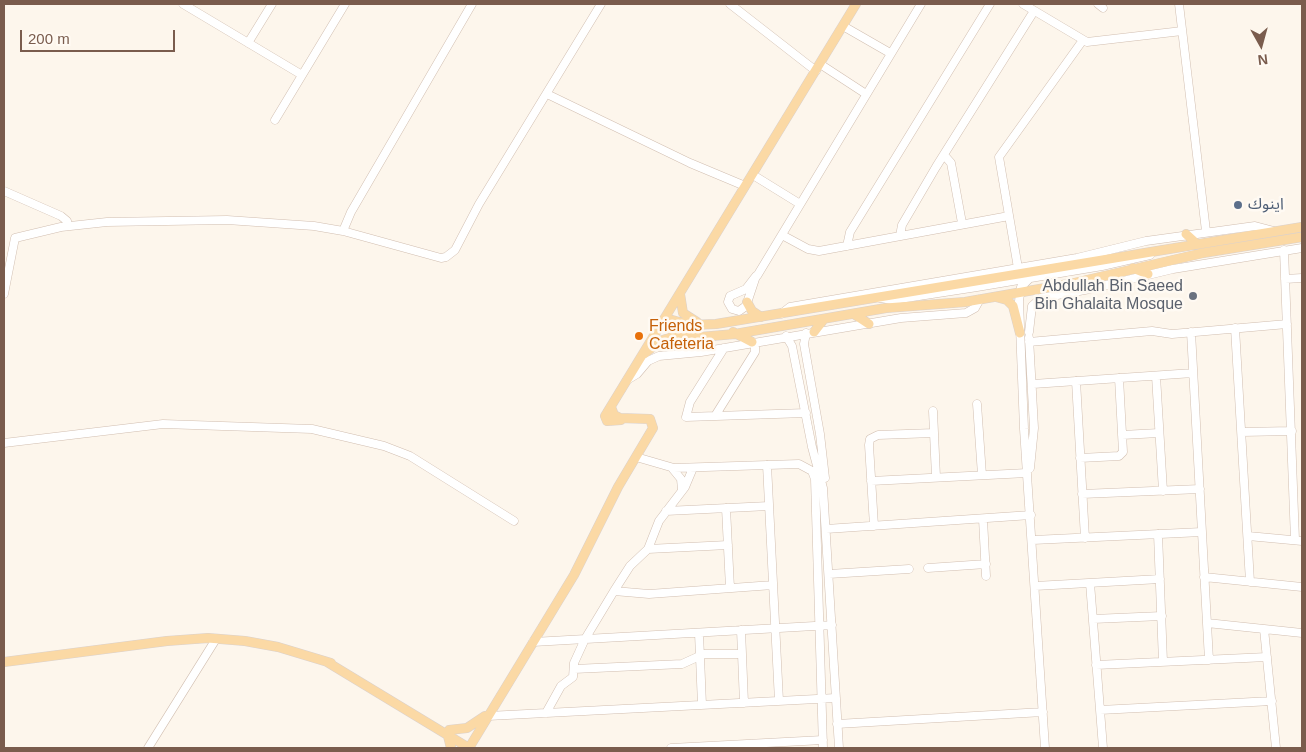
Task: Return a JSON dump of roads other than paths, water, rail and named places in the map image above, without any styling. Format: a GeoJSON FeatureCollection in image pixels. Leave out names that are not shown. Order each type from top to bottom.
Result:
{"type":"FeatureCollection","features":[{"type":"Feature","properties":{"kind":"main road"},"geometry":{"type":"LineString","coordinates":[[4,662],[181,639],[216,639],[278,647],[327,662],[470,746],[574,575],[652,430],[653,424],[646,418],[606,420],[605,416],[856,4]]}},
{"type":"Feature","properties":{"kind":"main road"},"geometry":{"type":"LineString","coordinates":[[664,319],[684,324],[703,325],[735,321],[880,298],[922,288],[1302,227]]}},
{"type":"Feature","properties":{"kind":"main road"},"geometry":{"type":"LineString","coordinates":[[1186,234],[1197,244]]}},
{"type":"Feature","properties":{"kind":"main road"},"geometry":{"type":"LineString","coordinates":[[644,354],[656,343],[668,338],[735,334],[898,306],[949,304],[996,297],[1074,283],[1133,268],[1231,248],[1302,237]]}},
{"type":"Feature","properties":{"kind":"main road"},"geometry":{"type":"LineString","coordinates":[[1112,258],[1120,247]]}},
{"type":"Feature","properties":{"kind":"main road"},"geometry":{"type":"LineString","coordinates":[[1133,268],[1148,274]]}},
{"type":"Feature","properties":{"kind":"main road"},"geometry":{"type":"LineString","coordinates":[[680,293],[682,310],[690,319],[703,322],[735,321]]}},
{"type":"Feature","properties":{"kind":"main road"},"geometry":{"type":"LineString","coordinates":[[996,297],[1007,300],[1013,306],[1024,332]]}},
{"type":"Feature","properties":{"kind":"main road"},"geometry":{"type":"LineString","coordinates":[[747,302],[757,317]]}},
{"type":"Feature","properties":{"kind":"main road"},"geometry":{"type":"LineString","coordinates":[[854,314],[869,324]]}},
{"type":"Feature","properties":{"kind":"main road"},"geometry":{"type":"LineString","coordinates":[[752,342],[735,334],[732,330],[733,325],[747,322],[757,317]]}},
{"type":"Feature","properties":{"kind":"main road"},"geometry":{"type":"LineString","coordinates":[[664,319],[676,331],[712,336]]}},
{"type":"Feature","properties":{"kind":"main road"},"geometry":{"type":"LineString","coordinates":[[810,332],[824,319]]}},
{"type":"Feature","properties":{"kind":"main road"},"geometry":{"type":"LineString","coordinates":[[611,406],[614,415],[625,418]]}},
{"type":"Feature","properties":{"kind":"main road"},"geometry":{"type":"LineString","coordinates":[[448,733],[472,726],[490,713]]}},
{"type":"Feature","properties":{"kind":"main road"},"geometry":{"type":"LineString","coordinates":[[448,733],[451,748]]}},
{"type":"Feature","properties":{"kind":"street"},"geometry":{"type":"LineString","coordinates":[[183,4],[302,75]]}},
{"type":"Feature","properties":{"kind":"street"},"geometry":{"type":"LineString","coordinates":[[196,12],[201,4]]}},
{"type":"Feature","properties":{"kind":"street"},"geometry":{"type":"LineString","coordinates":[[248,43],[272,4]]}},
{"type":"Feature","properties":{"kind":"street"},"geometry":{"type":"LineString","coordinates":[[275,120],[346,4]]}},
{"type":"Feature","properties":{"kind":"street"},"geometry":{"type":"LineString","coordinates":[[342,231],[351,212],[472,4]]}},
{"type":"Feature","properties":{"kind":"street"},"geometry":{"type":"LineString","coordinates":[[4,294],[15,238],[68,226],[107,222],[227,220],[278,223],[342,231],[441,258],[451,255],[479,204],[601,4]]}},
{"type":"Feature","properties":{"kind":"street"},"geometry":{"type":"LineString","coordinates":[[730,4],[818,67],[866,94]]}},
{"type":"Feature","properties":{"kind":"street"},"geometry":{"type":"LineString","coordinates":[[757,276],[746,289],[732,294],[728,302],[732,310],[738,311],[744,308],[757,276],[921,4]]}},
{"type":"Feature","properties":{"kind":"street"},"geometry":{"type":"LineString","coordinates":[[847,246],[850,232],[990,4]]}},
{"type":"Feature","properties":{"kind":"street"},"geometry":{"type":"LineString","coordinates":[[1023,4],[1083,40],[1091,42],[1182,31]]}},
{"type":"Feature","properties":{"kind":"street"},"geometry":{"type":"LineString","coordinates":[[1179,4],[1206,231]]}},
{"type":"Feature","properties":{"kind":"street"},"geometry":{"type":"LineString","coordinates":[[900,236],[902,225],[1034,11]]}},
{"type":"Feature","properties":{"kind":"street"},"geometry":{"type":"LineString","coordinates":[[843,26],[890,53]]}},
{"type":"Feature","properties":{"kind":"street"},"geometry":{"type":"LineString","coordinates":[[1018,268],[999,157],[1083,40]]}},
{"type":"Feature","properties":{"kind":"street"},"geometry":{"type":"LineString","coordinates":[[547,94],[690,164],[745,186]]}},
{"type":"Feature","properties":{"kind":"street"},"geometry":{"type":"LineString","coordinates":[[944,155],[951,161],[962,224]]}},
{"type":"Feature","properties":{"kind":"street"},"geometry":{"type":"LineString","coordinates":[[752,174],[800,204]]}},
{"type":"Feature","properties":{"kind":"street"},"geometry":{"type":"LineString","coordinates":[[4,191],[58,214],[67,221],[68,226]]}},
{"type":"Feature","properties":{"kind":"street"},"geometry":{"type":"LineString","coordinates":[[782,235],[815,250],[847,246],[1009,216]]}},
{"type":"Feature","properties":{"kind":"street"},"geometry":{"type":"LineString","coordinates":[[781,314],[790,306],[922,288],[1018,268],[1086,257],[1120,247],[1186,234],[1258,226],[1274,231]]}},
{"type":"Feature","properties":{"kind":"street"},"geometry":{"type":"LineString","coordinates":[[1024,332],[1032,306],[1038,299],[1148,274],[1302,248]]}},
{"type":"Feature","properties":{"kind":"street"},"geometry":{"type":"LineString","coordinates":[[880,298],[893,300],[1030,279],[1131,260],[1163,249]]}},
{"type":"Feature","properties":{"kind":"street"},"geometry":{"type":"LineString","coordinates":[[1248,536],[1298,541],[1284,250]]}},
{"type":"Feature","properties":{"kind":"street"},"geometry":{"type":"LineString","coordinates":[[1286,280],[1302,278]]}},
{"type":"Feature","properties":{"kind":"street"},"geometry":{"type":"LineString","coordinates":[[1030,279],[1020,292],[1024,332],[1027,473],[1030,498]]}},
{"type":"Feature","properties":{"kind":"street"},"geometry":{"type":"LineString","coordinates":[[1045,748],[1030,498],[1030,468],[1034,436],[1033,384],[1030,342],[1024,332],[1027,307],[1030,300],[1036,295],[1058,290],[1074,283]]}},
{"type":"Feature","properties":{"kind":"street"},"geometry":{"type":"LineString","coordinates":[[628,380],[637,374],[648,361],[659,356],[724,348],[906,317],[966,313],[975,308],[980,299]]}},
{"type":"Feature","properties":{"kind":"street"},"geometry":{"type":"LineString","coordinates":[[1030,342],[1152,331],[1169,334],[1287,324]]}},
{"type":"Feature","properties":{"kind":"street"},"geometry":{"type":"LineString","coordinates":[[1236,328],[1250,582]]}},
{"type":"Feature","properties":{"kind":"street"},"geometry":{"type":"LineString","coordinates":[[810,332],[804,340],[822,447],[839,748]]}},
{"type":"Feature","properties":{"kind":"street"},"geometry":{"type":"LineString","coordinates":[[1191,332],[1209,660]]}},
{"type":"Feature","properties":{"kind":"street"},"geometry":{"type":"LineString","coordinates":[[786,336],[791,343],[812,447],[821,480],[825,508]]}},
{"type":"Feature","properties":{"kind":"street"},"geometry":{"type":"LineString","coordinates":[[715,416],[755,352],[755,346],[752,342]]}},
{"type":"Feature","properties":{"kind":"street"},"geometry":{"type":"LineString","coordinates":[[797,372],[794,348],[797,344],[801,346],[808,370]]}},
{"type":"Feature","properties":{"kind":"street"},"geometry":{"type":"LineString","coordinates":[[724,348],[690,402],[686,417],[806,413]]}},
{"type":"Feature","properties":{"kind":"street"},"geometry":{"type":"LineString","coordinates":[[1033,384],[1193,373]]}},
{"type":"Feature","properties":{"kind":"street"},"geometry":{"type":"LineString","coordinates":[[1156,376],[1163,491]]}},
{"type":"Feature","properties":{"kind":"street"},"geometry":{"type":"LineString","coordinates":[[1080,458],[1113,455],[1120,451],[1122,439],[1119,378]]}},
{"type":"Feature","properties":{"kind":"street"},"geometry":{"type":"LineString","coordinates":[[1076,381],[1085,538]]}},
{"type":"Feature","properties":{"kind":"street"},"geometry":{"type":"LineString","coordinates":[[977,404],[982,475]]}},
{"type":"Feature","properties":{"kind":"street"},"geometry":{"type":"LineString","coordinates":[[933,411],[936,477]]}},
{"type":"Feature","properties":{"kind":"street"},"geometry":{"type":"LineString","coordinates":[[4,443],[163,424],[312,429],[377,444],[410,456],[514,522]]}},
{"type":"Feature","properties":{"kind":"street"},"geometry":{"type":"LineString","coordinates":[[1242,432],[1292,431]]}},
{"type":"Feature","properties":{"kind":"street"},"geometry":{"type":"LineString","coordinates":[[874,526],[869,443],[872,437],[934,433]]}},
{"type":"Feature","properties":{"kind":"street"},"geometry":{"type":"LineString","coordinates":[[1122,439],[1159,433]]}},
{"type":"Feature","properties":{"kind":"street"},"geometry":{"type":"LineString","coordinates":[[636,457],[672,468],[802,464],[810,468],[814,476],[823,748]]}},
{"type":"Feature","properties":{"kind":"street"},"geometry":{"type":"LineString","coordinates":[[767,465],[779,701]]}},
{"type":"Feature","properties":{"kind":"street"},"geometry":{"type":"LineString","coordinates":[[672,468],[681,479],[682,490]]}},
{"type":"Feature","properties":{"kind":"street"},"geometry":{"type":"LineString","coordinates":[[546,713],[561,686],[573,677],[574,663],[585,639],[630,566],[648,549],[659,521],[682,490],[693,468]]}},
{"type":"Feature","properties":{"kind":"street"},"geometry":{"type":"LineString","coordinates":[[1293,468],[1302,468]]}},
{"type":"Feature","properties":{"kind":"street"},"geometry":{"type":"LineString","coordinates":[[871,481],[1027,473]]}},
{"type":"Feature","properties":{"kind":"street"},"geometry":{"type":"LineString","coordinates":[[1082,494],[1200,489]]}},
{"type":"Feature","properties":{"kind":"street"},"geometry":{"type":"LineString","coordinates":[[666,511],[769,506]]}},
{"type":"Feature","properties":{"kind":"street"},"geometry":{"type":"LineString","coordinates":[[726,508],[730,588]]}},
{"type":"Feature","properties":{"kind":"street"},"geometry":{"type":"LineString","coordinates":[[826,529],[1031,516]]}},
{"type":"Feature","properties":{"kind":"street"},"geometry":{"type":"LineString","coordinates":[[983,519],[986,576]]}},
{"type":"Feature","properties":{"kind":"street"},"geometry":{"type":"LineString","coordinates":[[1033,540],[1202,532]]}},
{"type":"Feature","properties":{"kind":"street"},"geometry":{"type":"LineString","coordinates":[[1158,534],[1163,662]]}},
{"type":"Feature","properties":{"kind":"street"},"geometry":{"type":"LineString","coordinates":[[648,549],[728,545]]}},
{"type":"Feature","properties":{"kind":"street"},"geometry":{"type":"LineString","coordinates":[[928,568],[986,564]]}},
{"type":"Feature","properties":{"kind":"street"},"geometry":{"type":"LineString","coordinates":[[829,574],[909,570]]}},
{"type":"Feature","properties":{"kind":"street"},"geometry":{"type":"LineString","coordinates":[[1204,577],[1302,587]]}},
{"type":"Feature","properties":{"kind":"street"},"geometry":{"type":"LineString","coordinates":[[1036,586],[1160,579]]}},
{"type":"Feature","properties":{"kind":"street"},"geometry":{"type":"LineString","coordinates":[[1090,583],[1103,748]]}},
{"type":"Feature","properties":{"kind":"street"},"geometry":{"type":"LineString","coordinates":[[614,591],[649,594],[773,585]]}},
{"type":"Feature","properties":{"kind":"street"},"geometry":{"type":"LineString","coordinates":[[1093,619],[1162,616]]}},
{"type":"Feature","properties":{"kind":"street"},"geometry":{"type":"LineString","coordinates":[[1207,623],[1302,633]]}},
{"type":"Feature","properties":{"kind":"street"},"geometry":{"type":"LineString","coordinates":[[533,642],[832,625]]}},
{"type":"Feature","properties":{"kind":"street"},"geometry":{"type":"LineString","coordinates":[[1264,629],[1276,748]]}},
{"type":"Feature","properties":{"kind":"street"},"geometry":{"type":"LineString","coordinates":[[741,630],[744,703]]}},
{"type":"Feature","properties":{"kind":"street"},"geometry":{"type":"LineString","coordinates":[[698,633],[702,705]]}},
{"type":"Feature","properties":{"kind":"street"},"geometry":{"type":"LineString","coordinates":[[148,748],[216,639]]}},
{"type":"Feature","properties":{"kind":"street"},"geometry":{"type":"LineString","coordinates":[[574,669],[682,664],[712,653],[742,654]]}},
{"type":"Feature","properties":{"kind":"street"},"geometry":{"type":"LineString","coordinates":[[1096,665],[1267,656]]}},
{"type":"Feature","properties":{"kind":"street"},"geometry":{"type":"LineString","coordinates":[[490,713],[546,713],[836,698]]}},
{"type":"Feature","properties":{"kind":"street"},"geometry":{"type":"LineString","coordinates":[[1100,710],[1272,701]]}},
{"type":"Feature","properties":{"kind":"street"},"geometry":{"type":"LineString","coordinates":[[838,724],[1043,712]]}},
{"type":"Feature","properties":{"kind":"street"},"geometry":{"type":"LineString","coordinates":[[671,748],[823,740]]}},
{"type":"Feature","properties":{"kind":"place","name":"اينوك"},"geometry":{"type":"Point","coordinates":[1238,205]}},
{"type":"Feature","properties":{"kind":"place","name":"Abdullah Bin Saeed Bin Ghalaita Mosque"},"geometry":{"type":"Point","coordinates":[1193,296]}},
{"type":"Feature","properties":{"kind":"place","name":"Friends Cafeteria"},"geometry":{"type":"Point","coordinates":[639,336]}}]}
